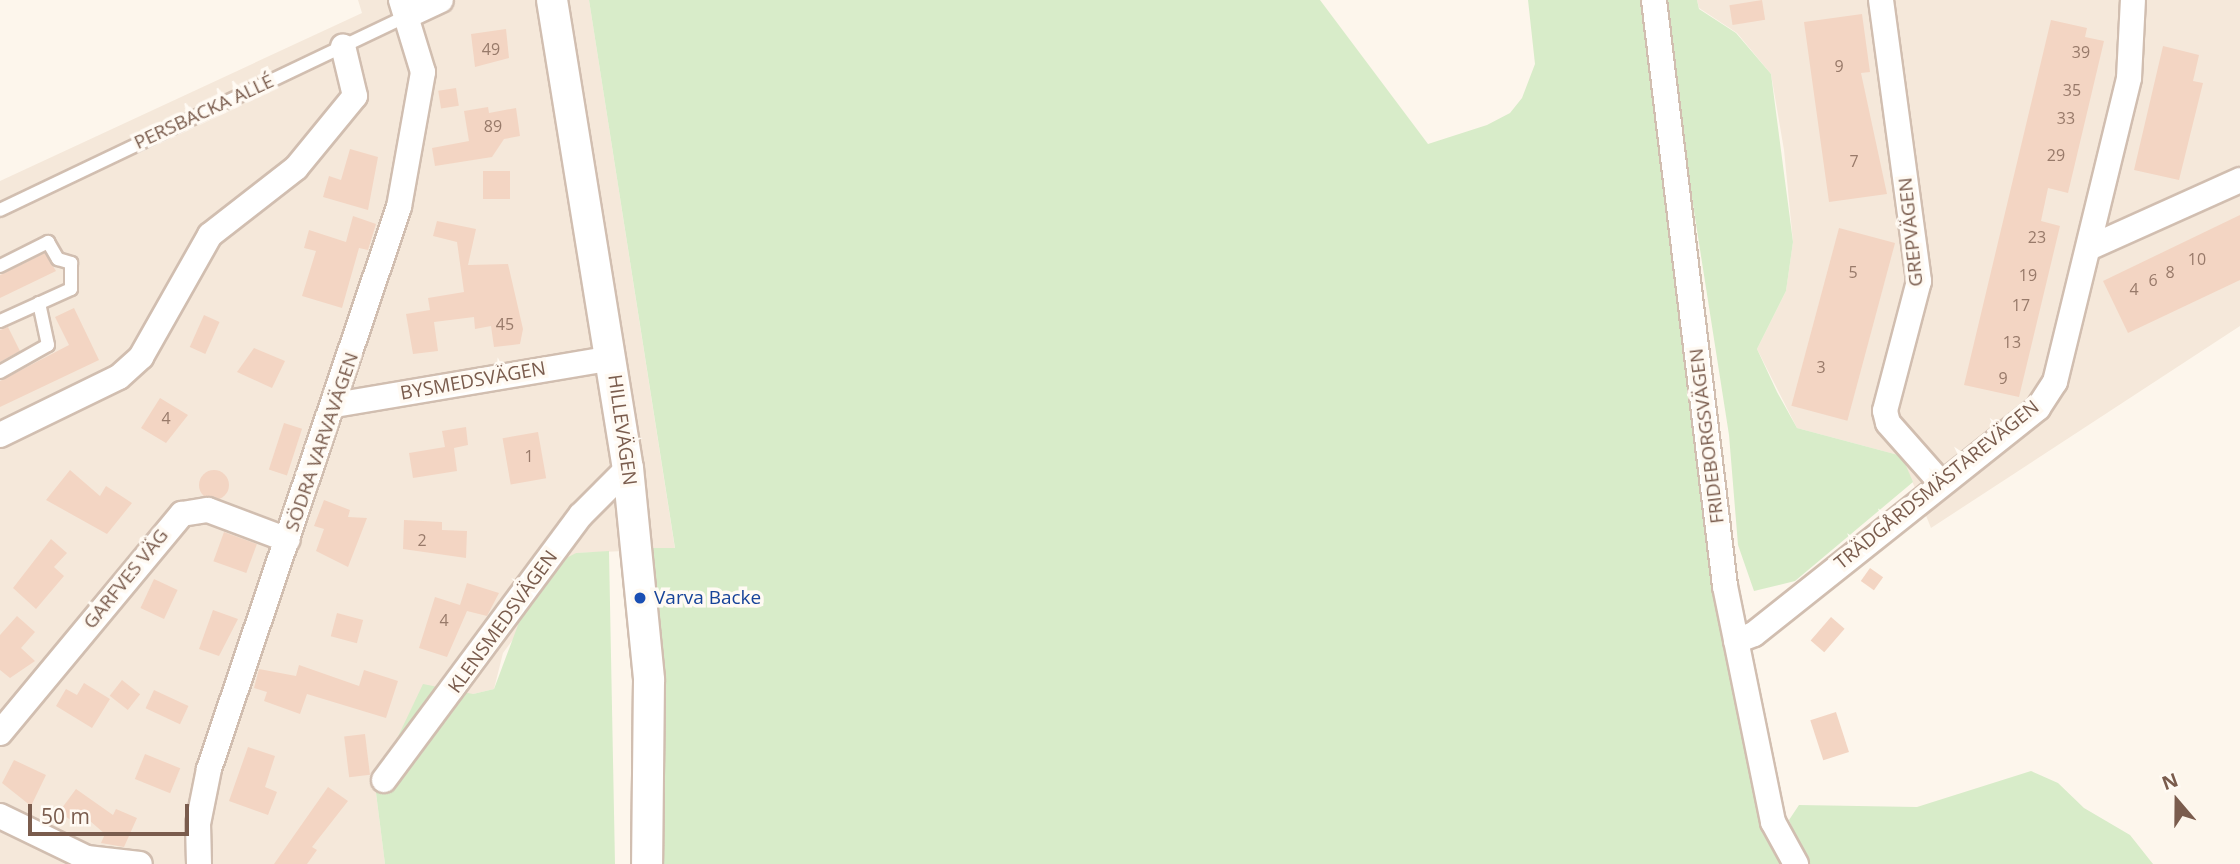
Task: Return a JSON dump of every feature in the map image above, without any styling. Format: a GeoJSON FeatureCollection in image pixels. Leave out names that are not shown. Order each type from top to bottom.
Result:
{"type":"FeatureCollection","features":[{"type":"Feature","properties":{"kind":"street"},"geometry":{"type":"LineString","coordinates":[[405,8],[441,0]]}},
{"type":"Feature","properties":{"kind":"street","name":"HILLEVÄGEN"},"geometry":{"type":"LineString","coordinates":[[552,0],[628,468],[649,680],[647,864]]}},
{"type":"Feature","properties":{"kind":"street","name":"FRIDEBORGSVÄGEN"},"geometry":{"type":"LineString","coordinates":[[1654,0],[1736,641],[1773,822],[1796,864]]}},
{"type":"Feature","properties":{"kind":"street","name":"GREPVÄGEN"},"geometry":{"type":"LineString","coordinates":[[1881,0],[1919,281],[1885,411],[1888,424],[1941,483]]}},
{"type":"Feature","properties":{"kind":"street","name":"TRÄDGÅRDSMÄSTAREVÄGEN"},"geometry":{"type":"LineString","coordinates":[[1736,641],[1754,634],[2038,408],[2055,382],[2090,248],[2129,78],[2133,0]]}},
{"type":"Feature","properties":{"kind":"street","name":"SÖDRA VARVAVÄGEN"},"geometry":{"type":"LineString","coordinates":[[199,864],[198,824],[209,769],[335,405],[399,207],[423,72],[405,8]]}},
{"type":"Feature","properties":{"kind":"street"},"geometry":{"type":"LineString","coordinates":[[0,435],[119,377],[141,357],[211,235],[296,168],[355,96],[343,46]]}},
{"type":"Feature","properties":{"kind":"street"},"geometry":{"type":"LineString","coordinates":[[2090,248],[2240,180]]}},
{"type":"Feature","properties":{"kind":"street","name":"BYSMEDSVÄGEN"},"geometry":{"type":"LineString","coordinates":[[335,405],[612,358]]}},
{"type":"Feature","properties":{"kind":"street","name":"KLENSMEDSVÄGEN"},"geometry":{"type":"LineString","coordinates":[[384,780],[581,515],[628,468]]}},
{"type":"Feature","properties":{"kind":"street","name":"GARFVES VÄG"},"geometry":{"type":"LineString","coordinates":[[0,733],[182,514],[208,510],[288,540]]}},
{"type":"Feature","properties":{"kind":"street"},"geometry":{"type":"LineString","coordinates":[[0,816],[87,858],[140,864]]}},
{"type":"Feature","properties":{"kind":"lane","name":"PERSBACKA ALLÉ"},"geometry":{"type":"LineString","coordinates":[[0,210],[343,46],[405,8]]}},
{"type":"Feature","properties":{"kind":"lane"},"geometry":{"type":"LineString","coordinates":[[0,266],[48,242],[58,259],[71,263],[71,289],[0,321]]}},
{"type":"Feature","properties":{"kind":"lane"},"geometry":{"type":"LineString","coordinates":[[0,372],[48,345],[39,303]]}},
{"type":"Feature","properties":{"kind":"shaded area"},"geometry":{"type":"Polygon","coordinates":[[[358,0],[589,0],[675,549],[576,553],[503,653],[494,689],[473,694],[375,785],[385,864],[0,864],[0,181],[362,13],[358,0]]]}},
{"type":"Feature","properties":{"kind":"shaded area"},"geometry":{"type":"Polygon","coordinates":[[[1697,0],[2240,0],[2240,326],[1931,528],[1902,456],[1797,428],[1757,349],[1786,291],[1793,242],[1784,150],[1771,74],[1737,33],[1699,8],[1697,0]]]}},
{"type":"Feature","properties":{"kind":"green space"},"geometry":{"type":"Polygon","coordinates":[[[589,0],[1320,0],[1428,144],[1487,125],[1510,113],[1522,98],[1535,64],[1528,0],[1644,0],[1783,864],[657,864],[660,656],[650,548],[675,548],[589,0]]]}},
{"type":"Feature","properties":{"kind":"green space"},"geometry":{"type":"Polygon","coordinates":[[[1661,0],[1697,0],[1699,9],[1736,33],[1771,74],[1793,242],[1786,291],[1757,349],[1777,392],[1797,428],[1902,456],[1913,482],[1795,581],[1754,591],[1738,545],[1729,435],[1661,0]]]}},
{"type":"Feature","properties":{"kind":"green space"},"geometry":{"type":"Polygon","coordinates":[[[609,551],[615,864],[385,864],[375,785],[423,684],[473,694],[494,689],[530,593],[553,565],[576,553],[609,551]]]}},
{"type":"Feature","properties":{"kind":"green space"},"geometry":{"type":"Polygon","coordinates":[[[2031,771],[2058,783],[2084,808],[2130,835],[2153,864],[1808,864],[1789,820],[1799,805],[1917,807],[2031,771]]]}},
{"type":"Feature","properties":{"kind":"building"},"geometry":{"type":"Polygon","coordinates":[[[1762,0],[1765,20],[1733,25],[1729,5],[1762,0]]]}},
{"type":"Feature","properties":{"kind":"building"},"geometry":{"type":"Polygon","coordinates":[[[1862,14],[1870,72],[1861,73],[1887,194],[1829,202],[1804,22],[1862,14]]]}},
{"type":"Feature","properties":{"kind":"building"},"geometry":{"type":"Polygon","coordinates":[[[2051,20],[2087,28],[2085,37],[2104,41],[2068,193],[2048,188],[2041,221],[2060,226],[2019,397],[1964,385],[2051,20]]]}},
{"type":"Feature","properties":{"kind":"building"},"geometry":{"type":"Polygon","coordinates":[[[506,29],[509,58],[475,67],[471,34],[506,29]]]}},
{"type":"Feature","properties":{"kind":"building"},"geometry":{"type":"Polygon","coordinates":[[[2163,46],[2199,55],[2193,81],[2203,83],[2179,180],[2134,170],[2163,46]]]}},
{"type":"Feature","properties":{"kind":"building"},"geometry":{"type":"Polygon","coordinates":[[[456,88],[459,106],[441,109],[438,91],[456,88]]]}},
{"type":"Feature","properties":{"kind":"building"},"geometry":{"type":"Polygon","coordinates":[[[488,107],[489,113],[516,108],[520,136],[504,139],[492,157],[435,166],[432,148],[469,141],[464,111],[488,107]]]}},
{"type":"Feature","properties":{"kind":"building"},"geometry":{"type":"Polygon","coordinates":[[[350,149],[378,157],[368,210],[323,197],[329,176],[341,180],[350,149]]]}},
{"type":"Feature","properties":{"kind":"building"},"geometry":{"type":"Polygon","coordinates":[[[483,171],[510,171],[510,199],[483,199],[483,171]]]}},
{"type":"Feature","properties":{"kind":"building"},"geometry":{"type":"Polygon","coordinates":[[[2240,215],[2240,280],[2128,333],[2103,281],[2240,215]]]}},
{"type":"Feature","properties":{"kind":"building"},"geometry":{"type":"Polygon","coordinates":[[[353,216],[376,224],[368,250],[359,248],[342,308],[302,296],[316,251],[304,248],[309,230],[346,242],[353,216]]]}},
{"type":"Feature","properties":{"kind":"building"},"geometry":{"type":"Polygon","coordinates":[[[437,221],[476,229],[468,265],[508,264],[523,329],[520,344],[494,347],[491,326],[475,329],[474,317],[434,322],[438,351],[413,354],[406,314],[430,310],[428,298],[464,292],[457,242],[433,236],[437,221]]]}},
{"type":"Feature","properties":{"kind":"building"},"geometry":{"type":"Polygon","coordinates":[[[1839,228],[1895,243],[1847,421],[1791,406],[1839,228]]]}},
{"type":"Feature","properties":{"kind":"building"},"geometry":{"type":"Polygon","coordinates":[[[45,253],[56,271],[0,298],[0,275],[45,253]]]}},
{"type":"Feature","properties":{"kind":"building"},"geometry":{"type":"Polygon","coordinates":[[[74,308],[99,360],[0,407],[0,381],[69,345],[55,317],[74,308]]]}},
{"type":"Feature","properties":{"kind":"building"},"geometry":{"type":"Polygon","coordinates":[[[204,315],[220,322],[205,354],[190,347],[204,315]]]}},
{"type":"Feature","properties":{"kind":"building"},"geometry":{"type":"Polygon","coordinates":[[[8,327],[20,351],[0,362],[0,330],[8,327]]]}},
{"type":"Feature","properties":{"kind":"building"},"geometry":{"type":"Polygon","coordinates":[[[254,348],[285,361],[272,388],[237,372],[254,348]]]}},
{"type":"Feature","properties":{"kind":"building"},"geometry":{"type":"Polygon","coordinates":[[[160,398],[188,415],[166,443],[141,428],[160,398]]]}},
{"type":"Feature","properties":{"kind":"building"},"geometry":{"type":"Polygon","coordinates":[[[284,423],[302,429],[287,475],[269,470],[284,423]]]}},
{"type":"Feature","properties":{"kind":"building"},"geometry":{"type":"Polygon","coordinates":[[[466,427],[468,445],[454,448],[457,471],[413,478],[409,453],[445,447],[442,431],[466,427]]]}},
{"type":"Feature","properties":{"kind":"building"},"geometry":{"type":"Polygon","coordinates":[[[538,432],[546,478],[511,485],[503,438],[538,432]]]}},
{"type":"Feature","properties":{"kind":"building"},"geometry":{"type":"Polygon","coordinates":[[[70,470],[100,496],[106,486],[132,503],[107,534],[46,500],[70,470]]]}},
{"type":"Feature","properties":{"kind":"building"},"geometry":{"type":"Polygon","coordinates":[[[214,470],[224,475],[229,485],[224,495],[214,500],[204,495],[199,485],[204,475],[214,470]]]}},
{"type":"Feature","properties":{"kind":"building"},"geometry":{"type":"Polygon","coordinates":[[[324,500],[350,510],[348,517],[367,518],[348,567],[316,551],[324,529],[314,526],[324,500]]]}},
{"type":"Feature","properties":{"kind":"building"},"geometry":{"type":"Polygon","coordinates":[[[404,520],[442,522],[442,530],[467,531],[466,558],[403,549],[404,520]]]}},
{"type":"Feature","properties":{"kind":"building"},"geometry":{"type":"Polygon","coordinates":[[[224,532],[257,544],[246,573],[213,561],[224,532]]]}},
{"type":"Feature","properties":{"kind":"building"},"geometry":{"type":"Polygon","coordinates":[[[51,539],[67,553],[54,567],[64,576],[36,609],[13,588],[51,539]]]}},
{"type":"Feature","properties":{"kind":"building"},"geometry":{"type":"Polygon","coordinates":[[[1870,568],[1883,577],[1874,590],[1861,581],[1870,568]]]}},
{"type":"Feature","properties":{"kind":"building"},"geometry":{"type":"Polygon","coordinates":[[[154,579],[178,590],[164,619],[140,608],[154,579]]]}},
{"type":"Feature","properties":{"kind":"building"},"geometry":{"type":"Polygon","coordinates":[[[467,583],[499,593],[487,616],[467,611],[447,657],[419,648],[435,597],[460,605],[467,583]]]}},
{"type":"Feature","properties":{"kind":"building"},"geometry":{"type":"Polygon","coordinates":[[[213,610],[238,619],[219,656],[199,649],[213,610]]]}},
{"type":"Feature","properties":{"kind":"building"},"geometry":{"type":"Polygon","coordinates":[[[337,613],[363,620],[357,643],[331,636],[337,613]]]}},
{"type":"Feature","properties":{"kind":"building"},"geometry":{"type":"Polygon","coordinates":[[[17,616],[35,632],[21,648],[35,661],[10,678],[0,670],[0,635],[17,616]]]}},
{"type":"Feature","properties":{"kind":"building"},"geometry":{"type":"Polygon","coordinates":[[[1831,617],[1845,629],[1824,652],[1811,640],[1831,617]]]}},
{"type":"Feature","properties":{"kind":"building"},"geometry":{"type":"Polygon","coordinates":[[[299,665],[359,686],[364,670],[398,681],[386,718],[307,694],[300,714],[264,701],[267,692],[254,688],[259,669],[296,676],[299,665]]]}},
{"type":"Feature","properties":{"kind":"building"},"geometry":{"type":"Polygon","coordinates":[[[122,680],[140,694],[128,710],[110,696],[122,680]]]}},
{"type":"Feature","properties":{"kind":"building"},"geometry":{"type":"Polygon","coordinates":[[[84,683],[110,699],[92,728],[56,706],[66,689],[77,695],[84,683]]]}},
{"type":"Feature","properties":{"kind":"building"},"geometry":{"type":"Polygon","coordinates":[[[154,690],[188,706],[180,724],[146,708],[154,690]]]}},
{"type":"Feature","properties":{"kind":"building"},"geometry":{"type":"Polygon","coordinates":[[[1836,712],[1849,752],[1823,760],[1810,720],[1836,712]]]}},
{"type":"Feature","properties":{"kind":"building"},"geometry":{"type":"Polygon","coordinates":[[[365,734],[370,775],[349,777],[344,737],[365,734]]]}},
{"type":"Feature","properties":{"kind":"building"},"geometry":{"type":"Polygon","coordinates":[[[248,747],[275,756],[265,787],[277,792],[268,815],[229,801],[248,747]]]}},
{"type":"Feature","properties":{"kind":"building"},"geometry":{"type":"Polygon","coordinates":[[[145,754],[180,768],[170,793],[135,779],[145,754]]]}},
{"type":"Feature","properties":{"kind":"building"},"geometry":{"type":"Polygon","coordinates":[[[14,760],[46,775],[31,806],[2,783],[14,760]]]}},
{"type":"Feature","properties":{"kind":"building"},"geometry":{"type":"Polygon","coordinates":[[[328,787],[348,801],[312,847],[317,850],[307,864],[274,864],[328,787]]]}},
{"type":"Feature","properties":{"kind":"building"},"geometry":{"type":"Polygon","coordinates":[[[76,789],[113,815],[116,809],[137,818],[124,847],[101,843],[105,834],[82,814],[75,823],[59,812],[76,789]]]}},
{"type":"Feature","properties":{"kind":"place","name":"Varva Backe"},"geometry":{"type":"Point","coordinates":[640,598]}}]}
